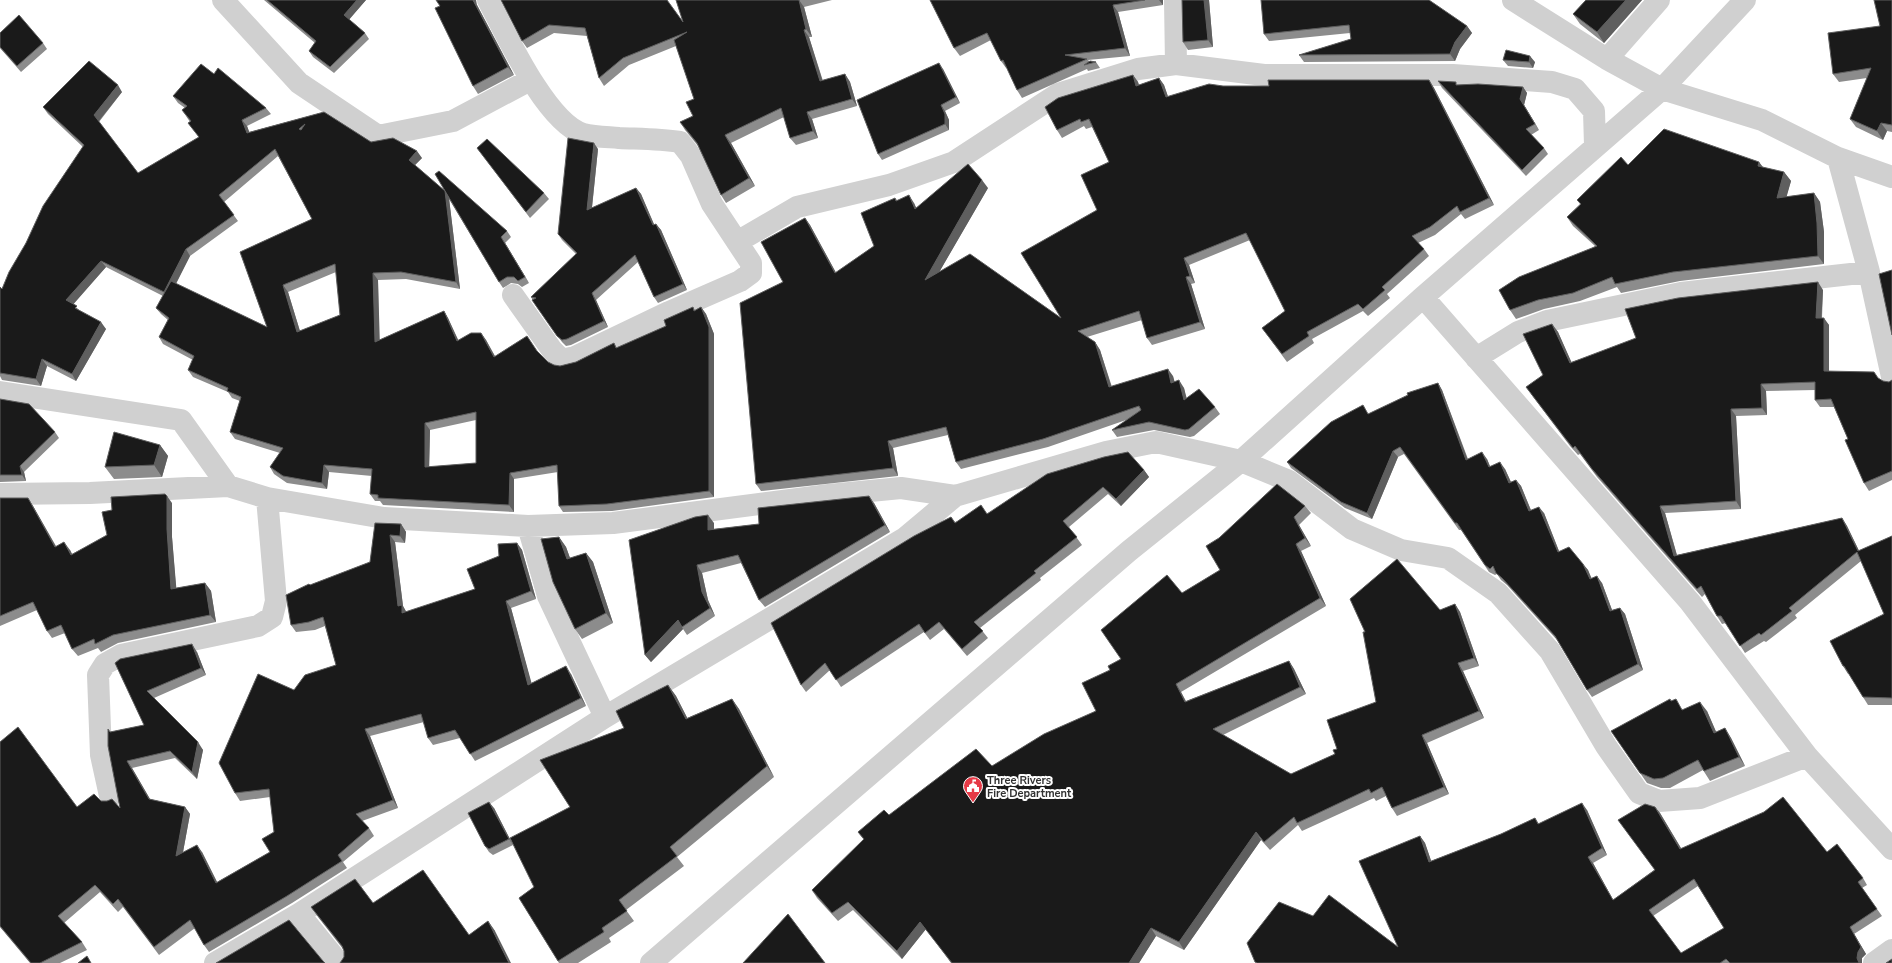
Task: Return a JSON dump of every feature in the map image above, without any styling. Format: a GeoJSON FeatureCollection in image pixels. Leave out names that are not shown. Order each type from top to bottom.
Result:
{"type":"FeatureCollection","features":[{"type":"Feature","properties":{"kind":"street"},"geometry":{"type":"LineString","coordinates":[[223,0],[299,83],[378,136],[453,121],[530,80]]}},
{"type":"Feature","properties":{"kind":"street"},"geometry":{"type":"LineString","coordinates":[[488,0],[530,80],[566,125],[582,134],[598,137],[680,142],[691,156],[712,204],[751,263],[751,273],[746,277],[574,357],[562,360],[552,350],[513,295]]}},
{"type":"Feature","properties":{"kind":"street"},"geometry":{"type":"LineString","coordinates":[[1175,0],[1176,64]]}},
{"type":"Feature","properties":{"kind":"street"},"geometry":{"type":"LineString","coordinates":[[1513,0],[1607,59],[1662,89],[1762,120],[1838,158],[1892,177]]}},
{"type":"Feature","properties":{"kind":"street"},"geometry":{"type":"LineString","coordinates":[[1607,59],[1659,0]]}},
{"type":"Feature","properties":{"kind":"street"},"geometry":{"type":"LineString","coordinates":[[651,963],[1129,551],[1241,461],[1423,297],[1662,89],[1746,0]]}},
{"type":"Feature","properties":{"kind":"street"},"geometry":{"type":"LineString","coordinates":[[737,242],[797,207],[889,185],[954,162],[1058,94],[1138,69],[1176,64],[1264,75],[1453,75],[1552,82],[1575,89],[1594,110],[1595,146]]}},
{"type":"Feature","properties":{"kind":"street"},"geometry":{"type":"LineString","coordinates":[[1838,158],[1869,272],[1892,377]]}},
{"type":"Feature","properties":{"kind":"street"},"geometry":{"type":"LineString","coordinates":[[1476,358],[1518,332],[1547,321],[1681,293],[1869,272]]}},
{"type":"Feature","properties":{"kind":"street"},"geometry":{"type":"LineString","coordinates":[[1423,297],[1690,602],[1807,756],[1892,849]]}},
{"type":"Feature","properties":{"kind":"street"},"geometry":{"type":"LineString","coordinates":[[0,392],[181,420],[228,486]]}},
{"type":"Feature","properties":{"kind":"street"},"geometry":{"type":"LineString","coordinates":[[215,963],[299,914],[604,717],[905,538],[955,496],[1106,452],[1156,442],[1241,461],[1289,481],[1352,529],[1400,550],[1448,558],[1498,593],[1550,651],[1606,746],[1639,793],[1659,801],[1700,798],[1807,756]]}},
{"type":"Feature","properties":{"kind":"street"},"geometry":{"type":"LineString","coordinates":[[0,494],[90,493],[228,486],[267,498],[384,518],[528,526],[613,523],[829,495],[901,488],[955,496]]}},
{"type":"Feature","properties":{"kind":"street"},"geometry":{"type":"LineString","coordinates":[[110,796],[101,755],[98,676],[105,664],[121,655],[258,626],[272,617],[276,601],[267,498]]}},
{"type":"Feature","properties":{"kind":"street"},"geometry":{"type":"LineString","coordinates":[[528,526],[548,596],[604,717]]}},
{"type":"Feature","properties":{"kind":"street"},"geometry":{"type":"LineString","coordinates":[[299,914],[339,963]]}},
{"type":"Feature","properties":{"kind":"street"},"geometry":{"type":"LineString","coordinates":[[1874,963],[1892,950]]}},
{"type":"Feature","properties":{"kind":"building"},"geometry":{"type":"Polygon","coordinates":[[[267,0],[357,0],[344,15],[365,33],[330,67],[309,51],[316,41],[267,0]]]}},
{"type":"Feature","properties":{"kind":"building"},"geometry":{"type":"Polygon","coordinates":[[[436,0],[473,0],[508,67],[473,86],[435,8],[440,6],[436,0]]]}},
{"type":"Feature","properties":{"kind":"building"},"geometry":{"type":"Polygon","coordinates":[[[501,0],[667,0],[683,22],[676,0],[799,0],[806,29],[804,30],[820,81],[845,74],[852,99],[807,112],[813,131],[790,138],[781,108],[725,135],[749,178],[721,195],[697,143],[680,122],[693,116],[686,102],[694,99],[674,40],[687,32],[623,58],[599,78],[585,28],[549,25],[522,41],[501,0]]]}},
{"type":"Feature","properties":{"kind":"building"},"geometry":{"type":"Polygon","coordinates":[[[930,0],[1145,0],[1113,5],[1125,48],[1065,55],[1087,59],[1017,90],[1003,60],[1001,61],[987,33],[954,48],[930,0]]]}},
{"type":"Feature","properties":{"kind":"building"},"geometry":{"type":"Polygon","coordinates":[[[1182,0],[1204,0],[1208,40],[1183,42],[1182,0]]]}},
{"type":"Feature","properties":{"kind":"building"},"geometry":{"type":"Polygon","coordinates":[[[1261,0],[1429,0],[1467,26],[1455,42],[1450,54],[1299,55],[1351,39],[1349,25],[1264,34],[1261,0]]]}},
{"type":"Feature","properties":{"kind":"building"},"geometry":{"type":"Polygon","coordinates":[[[1586,0],[1626,0],[1597,32],[1573,14],[1586,0]]]}},
{"type":"Feature","properties":{"kind":"building"},"geometry":{"type":"Polygon","coordinates":[[[1874,0],[1892,0],[1892,125],[1881,123],[1877,131],[1850,119],[1871,68],[1833,74],[1828,33],[1880,26],[1874,0]]]}},
{"type":"Feature","properties":{"kind":"building"},"geometry":{"type":"Polygon","coordinates":[[[19,15],[43,43],[17,66],[0,47],[0,33],[19,15]]]}},
{"type":"Feature","properties":{"kind":"building"},"geometry":{"type":"Polygon","coordinates":[[[1506,50],[1530,56],[1529,62],[1503,60],[1506,50]]]}},
{"type":"Feature","properties":{"kind":"building"},"geometry":{"type":"Polygon","coordinates":[[[89,61],[118,85],[94,115],[138,173],[199,137],[188,123],[191,121],[182,110],[187,106],[173,96],[201,64],[214,74],[218,68],[266,108],[242,120],[247,133],[324,112],[371,142],[393,138],[417,151],[409,160],[445,191],[456,282],[401,272],[373,273],[375,342],[444,311],[457,341],[471,333],[481,333],[494,357],[527,336],[537,351],[548,362],[560,366],[576,362],[614,343],[616,348],[666,326],[664,320],[693,307],[694,311],[701,307],[709,327],[709,491],[607,504],[559,506],[557,465],[510,473],[509,505],[378,498],[378,495],[370,494],[372,469],[324,465],[322,483],[283,476],[270,467],[283,448],[230,432],[241,397],[227,391],[228,388],[188,370],[194,356],[159,337],[169,318],[156,308],[171,281],[267,327],[240,252],[312,219],[275,149],[219,195],[234,215],[186,249],[164,292],[101,261],[66,300],[77,306],[75,308],[101,322],[72,374],[42,359],[36,379],[0,373],[0,287],[2,289],[9,272],[26,243],[43,206],[84,145],[43,107],[89,61]],[[335,264],[283,285],[297,332],[340,315],[335,264]],[[476,412],[425,423],[425,467],[476,463],[476,412]]]}},
{"type":"Feature","properties":{"kind":"building"},"geometry":{"type":"Polygon","coordinates":[[[1090,61],[1096,62],[1084,65],[1090,61]]]}},
{"type":"Feature","properties":{"kind":"building"},"geometry":{"type":"Polygon","coordinates":[[[939,63],[956,97],[941,105],[945,114],[945,124],[878,154],[857,100],[939,63]]]}},
{"type":"Feature","properties":{"kind":"building"},"geometry":{"type":"Polygon","coordinates":[[[1133,75],[1136,86],[1159,78],[1166,97],[1209,84],[1223,86],[1269,86],[1268,80],[1429,80],[1489,198],[1460,212],[1457,206],[1430,227],[1412,236],[1424,249],[1382,287],[1385,290],[1363,309],[1358,304],[1307,332],[1309,336],[1282,354],[1262,328],[1285,311],[1246,233],[1184,258],[1190,276],[1186,277],[1200,322],[1147,338],[1139,311],[1078,331],[1095,342],[1109,387],[1168,369],[1171,383],[1179,380],[1184,400],[1199,389],[1215,407],[1189,429],[1185,430],[1149,422],[1112,430],[1141,410],[1139,406],[1043,439],[956,462],[946,427],[888,441],[893,468],[756,484],[740,303],[783,282],[761,242],[805,218],[835,273],[874,246],[861,213],[895,198],[896,201],[909,195],[915,209],[968,164],[982,180],[925,280],[970,254],[1061,318],[1021,253],[1097,210],[1081,175],[1109,162],[1089,119],[1081,122],[1080,119],[1057,130],[1045,107],[1058,98],[1133,75]]]}},
{"type":"Feature","properties":{"kind":"building"},"geometry":{"type":"Polygon","coordinates":[[[1438,81],[1456,82],[1456,85],[1478,84],[1523,87],[1520,99],[1535,124],[1526,129],[1544,148],[1522,170],[1438,81]]]}},
{"type":"Feature","properties":{"kind":"building"},"geometry":{"type":"Polygon","coordinates":[[[1664,129],[1759,162],[1758,166],[1784,172],[1777,198],[1814,193],[1818,256],[1673,272],[1615,284],[1612,277],[1573,293],[1538,300],[1510,310],[1499,290],[1519,277],[1597,246],[1567,217],[1581,204],[1577,200],[1621,157],[1628,165],[1664,129]]]}},
{"type":"Feature","properties":{"kind":"building"},"geometry":{"type":"Polygon","coordinates":[[[568,138],[594,143],[587,210],[636,188],[653,225],[656,224],[683,284],[654,297],[635,255],[592,293],[604,321],[562,340],[557,336],[532,300],[536,298],[531,297],[577,253],[558,234],[568,138]]]}},
{"type":"Feature","properties":{"kind":"building"},"geometry":{"type":"Polygon","coordinates":[[[487,139],[544,193],[526,212],[477,148],[487,139]]]}},
{"type":"Feature","properties":{"kind":"building"},"geometry":{"type":"Polygon","coordinates":[[[439,171],[507,231],[501,237],[525,277],[518,281],[514,277],[507,277],[499,282],[435,174],[439,171]]]}},
{"type":"Feature","properties":{"kind":"building"},"geometry":{"type":"Polygon","coordinates":[[[1892,270],[1892,335],[1879,274],[1892,270]]]}},
{"type":"Feature","properties":{"kind":"building"},"geometry":{"type":"Polygon","coordinates":[[[1818,282],[1816,318],[1824,318],[1824,371],[1874,372],[1878,378],[1883,381],[1889,382],[1892,380],[1892,471],[1864,483],[1845,440],[1848,439],[1831,399],[1815,400],[1815,382],[1761,384],[1762,408],[1731,409],[1736,501],[1660,506],[1674,556],[1842,518],[1858,551],[1892,536],[1892,698],[1863,697],[1843,666],[1830,641],[1884,614],[1857,552],[1789,608],[1792,611],[1761,635],[1759,633],[1740,646],[1721,616],[1717,616],[1701,586],[1697,589],[1592,469],[1575,446],[1573,448],[1526,387],[1543,375],[1523,334],[1552,324],[1570,363],[1636,338],[1625,309],[1678,298],[1818,282]]]}},
{"type":"Feature","properties":{"kind":"building"},"geometry":{"type":"Polygon","coordinates":[[[1438,383],[1466,460],[1482,452],[1489,467],[1500,462],[1509,483],[1516,480],[1529,511],[1539,507],[1558,552],[1569,547],[1583,564],[1590,579],[1597,576],[1610,611],[1620,608],[1638,664],[1587,690],[1555,636],[1496,573],[1493,566],[1490,569],[1485,565],[1457,523],[1455,523],[1400,447],[1393,451],[1367,513],[1341,502],[1287,462],[1331,422],[1363,405],[1368,414],[1408,395],[1407,393],[1438,383]]]}},
{"type":"Feature","properties":{"kind":"building"},"geometry":{"type":"Polygon","coordinates":[[[0,399],[29,404],[55,432],[20,466],[22,475],[0,475],[0,399]]]}},
{"type":"Feature","properties":{"kind":"building"},"geometry":{"type":"Polygon","coordinates":[[[114,432],[160,445],[154,465],[105,467],[114,432]]]}},
{"type":"Feature","properties":{"kind":"building"},"geometry":{"type":"Polygon","coordinates":[[[1128,452],[1144,470],[1116,499],[1103,487],[1063,521],[1077,537],[1034,571],[1036,573],[974,622],[983,631],[962,649],[939,622],[925,633],[919,624],[836,680],[825,663],[801,685],[771,623],[914,536],[951,517],[955,523],[981,505],[987,514],[1047,474],[1104,457],[1128,452]]]}},
{"type":"Feature","properties":{"kind":"building"},"geometry":{"type":"Polygon","coordinates":[[[1277,484],[1305,506],[1294,517],[1305,538],[1296,544],[1320,598],[1176,684],[1185,702],[1289,661],[1300,687],[1213,729],[1291,774],[1335,754],[1333,750],[1337,749],[1327,720],[1376,702],[1363,632],[1365,632],[1350,599],[1397,559],[1440,610],[1455,604],[1474,658],[1458,663],[1479,711],[1422,735],[1444,787],[1392,808],[1382,787],[1371,793],[1369,789],[1297,823],[1294,817],[1264,842],[1256,832],[1179,942],[1151,928],[1129,963],[952,963],[920,922],[897,951],[848,902],[832,913],[812,890],[864,839],[858,832],[884,810],[889,815],[976,749],[992,766],[1044,734],[1096,711],[1082,683],[1110,670],[1108,666],[1121,659],[1101,630],[1167,575],[1182,593],[1220,570],[1206,546],[1219,538],[1277,484]]]}},
{"type":"Feature","properties":{"kind":"building"},"geometry":{"type":"Polygon","coordinates":[[[165,494],[167,496],[167,529],[171,589],[205,583],[210,615],[113,635],[95,644],[94,639],[72,649],[61,625],[47,631],[33,602],[0,616],[0,498],[28,498],[55,547],[64,542],[71,555],[107,535],[102,512],[112,510],[111,497],[165,494]]]}},
{"type":"Feature","properties":{"kind":"building"},"geometry":{"type":"Polygon","coordinates":[[[869,496],[885,525],[759,600],[738,555],[697,565],[702,592],[710,608],[682,627],[678,620],[645,655],[629,540],[695,517],[708,515],[708,530],[759,524],[758,508],[869,496]]]}},
{"type":"Feature","properties":{"kind":"building"},"geometry":{"type":"Polygon","coordinates":[[[375,523],[401,524],[400,536],[390,535],[398,606],[402,605],[402,613],[475,589],[467,569],[499,556],[498,544],[517,543],[531,591],[506,601],[528,685],[566,666],[581,698],[470,754],[455,730],[428,738],[421,714],[365,729],[393,800],[356,814],[369,828],[338,855],[342,861],[287,896],[204,945],[190,920],[154,947],[118,899],[113,904],[95,885],[58,916],[82,942],[40,963],[31,963],[0,926],[0,742],[18,727],[77,807],[94,794],[101,801],[112,799],[120,808],[108,746],[108,729],[110,732],[144,725],[115,663],[120,659],[192,644],[201,668],[147,691],[198,742],[192,772],[170,751],[127,761],[149,799],[185,807],[176,856],[197,845],[216,883],[270,852],[262,839],[274,832],[269,789],[235,793],[219,763],[258,674],[294,690],[305,675],[336,665],[323,617],[309,622],[291,625],[286,595],[309,584],[310,585],[370,562],[375,523]]]}},
{"type":"Feature","properties":{"kind":"building"},"geometry":{"type":"Polygon","coordinates":[[[559,537],[567,559],[586,553],[606,613],[575,629],[553,582],[541,539],[559,537]]]}},
{"type":"Feature","properties":{"kind":"building"},"geometry":{"type":"Polygon","coordinates":[[[668,685],[686,719],[732,699],[767,766],[670,847],[677,856],[619,900],[627,911],[602,928],[604,932],[558,961],[519,898],[534,887],[510,838],[570,807],[540,760],[624,728],[616,711],[668,685]]]}},
{"type":"Feature","properties":{"kind":"building"},"geometry":{"type":"Polygon","coordinates":[[[1670,699],[1671,701],[1676,699],[1682,710],[1700,702],[1714,733],[1725,728],[1739,757],[1704,771],[1698,760],[1663,778],[1654,779],[1640,773],[1611,731],[1670,699]]]}},
{"type":"Feature","properties":{"kind":"building"},"geometry":{"type":"Polygon","coordinates":[[[1783,797],[1827,852],[1837,844],[1863,878],[1858,882],[1877,909],[1850,927],[1861,947],[1857,958],[1859,963],[1730,963],[1726,959],[1720,963],[1257,963],[1255,962],[1247,943],[1279,902],[1313,916],[1329,895],[1398,947],[1359,861],[1420,836],[1429,862],[1501,834],[1535,818],[1538,824],[1582,803],[1602,848],[1588,857],[1613,900],[1655,870],[1618,820],[1645,804],[1655,807],[1680,849],[1764,812],[1783,797]],[[1694,879],[1649,910],[1681,953],[1724,928],[1694,879]]]}},
{"type":"Feature","properties":{"kind":"building"},"geometry":{"type":"Polygon","coordinates":[[[489,802],[509,839],[489,849],[485,846],[468,813],[489,802]]]}},
{"type":"Feature","properties":{"kind":"building"},"geometry":{"type":"Polygon","coordinates":[[[423,870],[469,935],[488,921],[509,963],[340,963],[344,957],[342,946],[311,907],[355,879],[373,903],[423,870]]]}},
{"type":"Feature","properties":{"kind":"building"},"geometry":{"type":"Polygon","coordinates":[[[788,914],[825,963],[743,963],[788,914]]]}},
{"type":"Feature","properties":{"kind":"building"},"geometry":{"type":"Polygon","coordinates":[[[289,920],[325,963],[216,963],[289,920]]]}},
{"type":"Feature","properties":{"kind":"building"},"geometry":{"type":"Polygon","coordinates":[[[87,956],[91,963],[78,963],[87,956]]]}},
{"type":"Feature","properties":{"kind":"building"},"geometry":{"type":"Polygon","coordinates":[[[1892,959],[1892,963],[1886,963],[1892,959]]]}},
{"type":"Feature","properties":{"kind":"place","name":"Three Rivers Fire Department"},"geometry":{"type":"Point","coordinates":[973,803]}}]}
